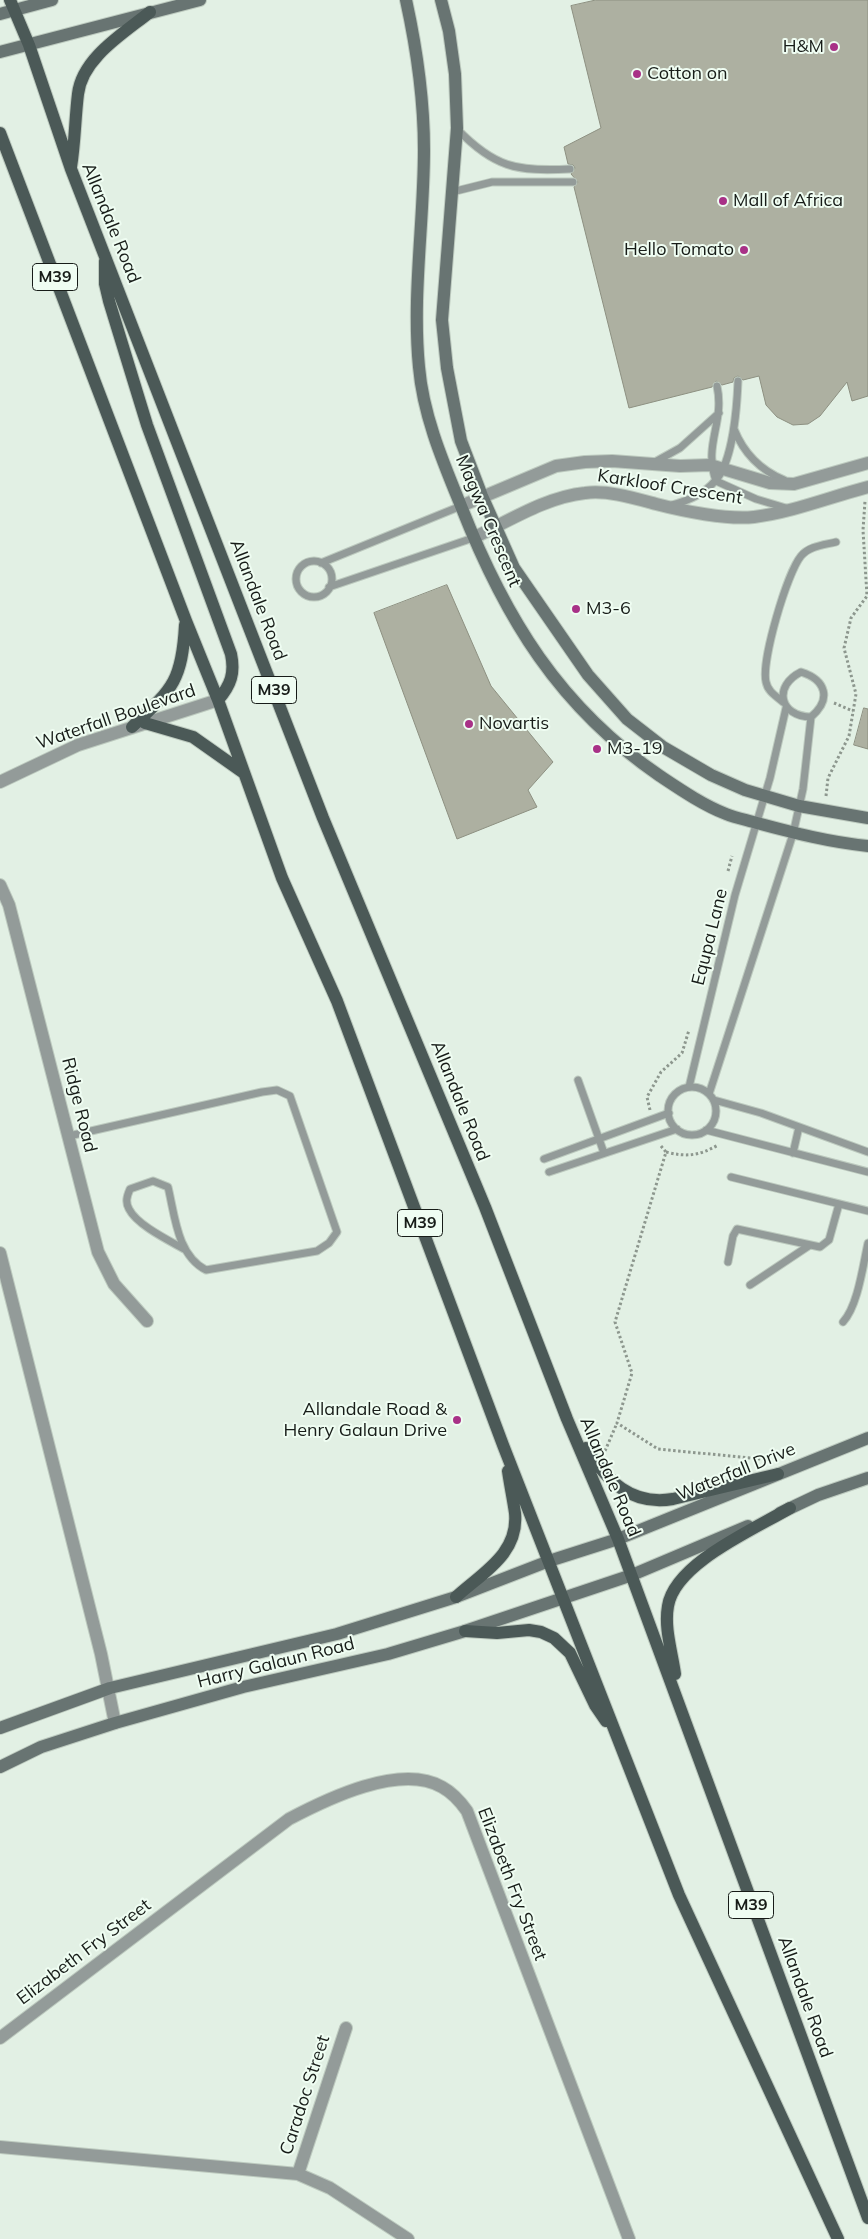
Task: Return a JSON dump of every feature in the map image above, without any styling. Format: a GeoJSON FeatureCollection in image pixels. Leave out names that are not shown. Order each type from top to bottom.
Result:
{"type":"FeatureCollection","features":[{"type":"Feature","properties":{"kind":"main road","name":"Allandale Road"},"geometry":{"type":"LineString","coordinates":[[12,5],[29,45],[71,170],[323,818],[485,1207],[567,1419],[632,1575],[731,1850],[868,2218]]}},
{"type":"Feature","properties":{"kind":"main road"},"geometry":{"type":"LineString","coordinates":[[71,170],[78,93],[89,66],[102,52],[150,12]]}},
{"type":"Feature","properties":{"kind":"main road","name":"M39"},"geometry":{"type":"LineString","coordinates":[[1,138],[218,700],[282,878],[337,1001],[503,1445],[679,1895],[838,2239]]}},
{"type":"Feature","properties":{"kind":"main road"},"geometry":{"type":"LineString","coordinates":[[105,254],[105,284],[109,301],[147,425],[231,654],[233,674],[231,681],[218,700]]}},
{"type":"Feature","properties":{"kind":"main road"},"geometry":{"type":"LineString","coordinates":[[132,727],[168,693],[183,656],[186,621]]}},
{"type":"Feature","properties":{"kind":"main road"},"geometry":{"type":"LineString","coordinates":[[146,723],[193,737],[244,773]]}},
{"type":"Feature","properties":{"kind":"main road"},"geometry":{"type":"LineString","coordinates":[[567,1419],[599,1468],[627,1492],[645,1500],[660,1501],[778,1474]]}},
{"type":"Feature","properties":{"kind":"main road"},"geometry":{"type":"LineString","coordinates":[[456,1597],[501,1558],[509,1546],[515,1515],[503,1445]]}},
{"type":"Feature","properties":{"kind":"main road"},"geometry":{"type":"LineString","coordinates":[[678,1699],[667,1621],[672,1592],[677,1582],[701,1560],[790,1508]]}},
{"type":"Feature","properties":{"kind":"main road"},"geometry":{"type":"LineString","coordinates":[[465,1631],[497,1633],[528,1630],[541,1632],[554,1638],[570,1654],[595,1705],[618,1737]]}},
{"type":"Feature","properties":{"kind":"street"},"geometry":{"type":"LineString","coordinates":[[0,14],[12,5],[52,0]]}},
{"type":"Feature","properties":{"kind":"street"},"geometry":{"type":"LineString","coordinates":[[0,52],[200,0]]}},
{"type":"Feature","properties":{"kind":"street","name":"Magwa Crescent"},"geometry":{"type":"LineString","coordinates":[[406,0],[417,49],[423,131],[416,330],[419,370],[426,409],[473,538],[499,594],[522,633],[548,670],[586,716],[634,758],[681,790],[727,815],[827,842],[868,846]]}},
{"type":"Feature","properties":{"kind":"street","name":"Magwa Crescent"},"geometry":{"type":"LineString","coordinates":[[441,0],[449,31],[456,74],[457,128],[442,320],[447,368],[462,441],[482,496],[514,568],[588,675],[627,718],[663,747],[711,775],[745,790],[799,806],[868,818]]}},
{"type":"Feature","properties":{"kind":"street","name":"Karkloof Crescent"},"geometry":{"type":"LineString","coordinates":[[461,506],[556,466],[612,461],[710,465],[770,483],[794,484],[868,463]]}},
{"type":"Feature","properties":{"kind":"street","name":"Karkloof Crescent"},"geometry":{"type":"LineString","coordinates":[[473,538],[545,504],[587,492],[626,496],[721,517],[753,517],[867,488]]}},
{"type":"Feature","properties":{"kind":"street","name":"Waterfall Boulevard"},"geometry":{"type":"LineString","coordinates":[[0,782],[78,745],[218,700]]}},
{"type":"Feature","properties":{"kind":"street","name":"Ridge Road"},"geometry":{"type":"LineString","coordinates":[[0,885],[9,905],[98,1252],[114,1284],[147,1321]]}},
{"type":"Feature","properties":{"kind":"street"},"geometry":{"type":"LineString","coordinates":[[0,1253],[110,1688],[115,1723]]}},
{"type":"Feature","properties":{"kind":"street","name":"Waterfall Drive"},"geometry":{"type":"LineString","coordinates":[[549,1561],[618,1539],[868,1438]]}},
{"type":"Feature","properties":{"kind":"street"},"geometry":{"type":"LineString","coordinates":[[632,1575],[818,1495],[868,1478]]}},
{"type":"Feature","properties":{"kind":"street","name":"Harry Galaun Road"},"geometry":{"type":"LineString","coordinates":[[0,1728],[110,1688],[337,1634],[456,1597],[549,1561]]}},
{"type":"Feature","properties":{"kind":"street","name":"Harry Galaun Road"},"geometry":{"type":"LineString","coordinates":[[0,1768],[41,1747],[115,1723],[243,1687],[388,1654],[465,1631],[632,1575]]}},
{"type":"Feature","properties":{"kind":"street","name":"Elizabeth Fry Street"},"geometry":{"type":"LineString","coordinates":[[0,2038],[289,1819],[336,1797],[366,1787],[413,1778],[427,1781],[441,1786],[456,1796],[467,1811],[629,2239]]}},
{"type":"Feature","properties":{"kind":"street","name":"Caradoc Street"},"geometry":{"type":"LineString","coordinates":[[298,2174],[346,2028]]}},
{"type":"Feature","properties":{"kind":"street"},"geometry":{"type":"LineString","coordinates":[[0,2147],[298,2174],[330,2188],[408,2239]]}},
{"type":"Feature","properties":{"kind":"lane"},"geometry":{"type":"LineString","coordinates":[[457,128],[485,155],[499,163],[518,167],[570,169]]}},
{"type":"Feature","properties":{"kind":"lane"},"geometry":{"type":"LineString","coordinates":[[452,192],[492,182],[573,182]]}},
{"type":"Feature","properties":{"kind":"lane"},"geometry":{"type":"LineString","coordinates":[[666,506],[701,493],[716,481],[723,469],[734,429],[738,381]]}},
{"type":"Feature","properties":{"kind":"lane"},"geometry":{"type":"LineString","coordinates":[[717,386],[720,403],[711,449],[710,465],[716,481],[756,499],[789,509]]}},
{"type":"Feature","properties":{"kind":"lane"},"geometry":{"type":"LineString","coordinates":[[650,464],[680,448],[719,413]]}},
{"type":"Feature","properties":{"kind":"lane"},"geometry":{"type":"LineString","coordinates":[[734,429],[741,446],[754,462],[770,474],[794,484]]}},
{"type":"Feature","properties":{"kind":"lane"},"geometry":{"type":"LineString","coordinates":[[461,506],[322,563],[310,561],[304,564],[297,573],[298,585],[305,594],[321,595],[329,588],[473,538]]}},
{"type":"Feature","properties":{"kind":"lane"},"geometry":{"type":"LineString","coordinates":[[811,717],[800,717],[785,705],[771,692],[765,678],[773,627],[795,565],[802,555],[810,549],[836,542]]}},
{"type":"Feature","properties":{"kind":"lane"},"geometry":{"type":"LineString","coordinates":[[322,563],[330,571],[329,588]]}},
{"type":"Feature","properties":{"kind":"lane"},"geometry":{"type":"LineString","coordinates":[[785,705],[783,690],[790,677],[801,672],[814,676],[823,688],[824,699],[819,710],[811,717],[799,806],[793,834],[712,1097],[716,1117],[706,1130],[692,1135],[677,1129],[672,1124],[669,1113],[671,1101],[675,1094],[689,1087],[700,1088],[712,1097],[868,1152]]}},
{"type":"Feature","properties":{"kind":"lane","name":"Equpa Lane"},"geometry":{"type":"LineString","coordinates":[[689,1087],[735,895],[764,795],[785,705]]}},
{"type":"Feature","properties":{"kind":"lane"},"geometry":{"type":"LineString","coordinates":[[578,1080],[604,1153]]}},
{"type":"Feature","properties":{"kind":"lane"},"geometry":{"type":"LineString","coordinates":[[69,1136],[262,1092],[277,1090],[290,1096],[337,1232],[329,1244],[317,1251],[206,1270],[194,1264],[184,1249],[168,1187],[153,1181],[130,1190],[126,1200],[129,1210],[151,1230],[184,1249]]}},
{"type":"Feature","properties":{"kind":"lane"},"geometry":{"type":"LineString","coordinates":[[544,1159],[669,1113]]}},
{"type":"Feature","properties":{"kind":"lane"},"geometry":{"type":"LineString","coordinates":[[793,1153],[799,1127]]}},
{"type":"Feature","properties":{"kind":"lane"},"geometry":{"type":"LineString","coordinates":[[549,1172],[677,1129]]}},
{"type":"Feature","properties":{"kind":"lane"},"geometry":{"type":"LineString","coordinates":[[706,1130],[730,1138],[868,1172]]}},
{"type":"Feature","properties":{"kind":"lane"},"geometry":{"type":"LineString","coordinates":[[731,1177],[868,1211]]}},
{"type":"Feature","properties":{"kind":"lane"},"geometry":{"type":"LineString","coordinates":[[728,1262],[733,1236],[737,1229],[820,1247],[829,1240],[839,1204]]}},
{"type":"Feature","properties":{"kind":"lane"},"geometry":{"type":"LineString","coordinates":[[843,1322],[855,1298],[868,1243]]}},
{"type":"Feature","properties":{"kind":"lane"},"geometry":{"type":"LineString","coordinates":[[750,1285],[810,1245]]}},
{"type":"Feature","properties":{"kind":"path"},"geometry":{"type":"LineString","coordinates":[[826,796],[828,778],[849,736],[856,694],[844,648],[851,618],[868,596],[863,530],[867,488]]}},
{"type":"Feature","properties":{"kind":"path"},"geometry":{"type":"LineString","coordinates":[[824,699],[853,711]]}},
{"type":"Feature","properties":{"kind":"path"},"geometry":{"type":"LineString","coordinates":[[728,876],[732,856]]}},
{"type":"Feature","properties":{"kind":"path"},"geometry":{"type":"LineString","coordinates":[[652,1120],[648,1098],[660,1072],[682,1053],[690,1027]]}},
{"type":"Feature","properties":{"kind":"path"},"geometry":{"type":"LineString","coordinates":[[656,1135],[660,1146],[666,1152],[686,1156],[697,1155],[730,1138]]}},
{"type":"Feature","properties":{"kind":"path"},"geometry":{"type":"LineString","coordinates":[[599,1468],[617,1423],[632,1373],[615,1322],[666,1152]]}},
{"type":"Feature","properties":{"kind":"path"},"geometry":{"type":"LineString","coordinates":[[617,1423],[658,1449],[772,1460],[778,1474]]}},
{"type":"Feature","properties":{"kind":"building","name":"Mall of Africa"},"geometry":{"type":"Polygon","coordinates":[[[596,0],[868,0],[868,396],[852,401],[847,382],[820,416],[808,424],[793,425],[777,417],[766,405],[759,376],[743,380],[738,376],[734,378],[733,382],[722,385],[716,381],[712,387],[629,408],[574,187],[578,182],[571,174],[575,168],[573,165],[568,164],[564,147],[601,128],[571,6],[596,0]]]}},
{"type":"Feature","properties":{"kind":"building","name":"Novartis"},"geometry":{"type":"Polygon","coordinates":[[[447,585],[491,686],[553,762],[528,790],[537,807],[457,839],[374,613],[447,585]]]}},
{"type":"Feature","properties":{"kind":"building"},"geometry":{"type":"Polygon","coordinates":[[[864,708],[868,709],[868,749],[854,745],[864,708]]]}},
{"type":"Feature","properties":{"kind":"place","name":"H&M"},"geometry":{"type":"Point","coordinates":[834,47]}},
{"type":"Feature","properties":{"kind":"place","name":"Cotton on"},"geometry":{"type":"Point","coordinates":[637,74]}},
{"type":"Feature","properties":{"kind":"place","name":"Mall of Africa"},"geometry":{"type":"Point","coordinates":[723,201]}},
{"type":"Feature","properties":{"kind":"place","name":"Hello Tomato"},"geometry":{"type":"Point","coordinates":[744,250]}},
{"type":"Feature","properties":{"kind":"place","name":"M3-6"},"geometry":{"type":"Point","coordinates":[576,609]}},
{"type":"Feature","properties":{"kind":"place","name":"Novartis"},"geometry":{"type":"Point","coordinates":[469,724]}},
{"type":"Feature","properties":{"kind":"place","name":"M3-19"},"geometry":{"type":"Point","coordinates":[597,749]}},
{"type":"Feature","properties":{"kind":"place","name":"Allandale Road & Henry Galaun Drive"},"geometry":{"type":"Point","coordinates":[457,1420]}}]}
